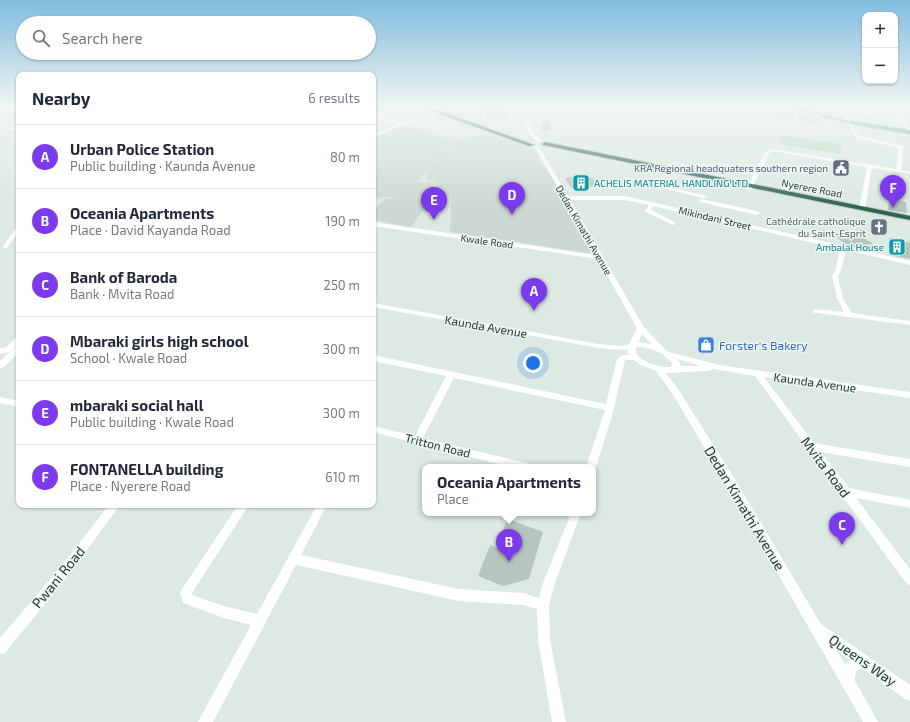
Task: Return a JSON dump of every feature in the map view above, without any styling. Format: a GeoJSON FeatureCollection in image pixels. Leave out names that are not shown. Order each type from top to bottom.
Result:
{"type":"FeatureCollection","features":[{"type":"Feature","properties":{"kind":"highway","name":"Nyerere Road"},"geometry":{"type":"LineString","coordinates":[[526,141],[624,162],[878,212]]}},
{"type":"Feature","properties":{"kind":"highway","name":"Nyerere Road"},"geometry":{"type":"LineString","coordinates":[[848,207],[862,208],[910,219]]}},
{"type":"Feature","properties":{"kind":"street","name":"Dedan Kimathi Avenue"},"geometry":{"type":"LineString","coordinates":[[535,141],[566,198],[641,328],[676,364],[674,369],[675,391]]}},
{"type":"Feature","properties":{"kind":"street"},"geometry":{"type":"LineString","coordinates":[[872,141],[901,147],[900,167],[898,171]]}},
{"type":"Feature","properties":{"kind":"street"},"geometry":{"type":"LineString","coordinates":[[750,187],[768,151],[772,150],[910,173]]}},
{"type":"Feature","properties":{"kind":"street"},"geometry":{"type":"LineString","coordinates":[[862,208],[870,166]]}},
{"type":"Feature","properties":{"kind":"street"},"geometry":{"type":"LineString","coordinates":[[665,187],[700,203],[757,213]]}},
{"type":"Feature","properties":{"kind":"street","name":"Mikindani Street"},"geometry":{"type":"LineString","coordinates":[[566,198],[625,198],[652,204],[700,203],[843,248],[910,263]]}},
{"type":"Feature","properties":{"kind":"street"},"geometry":{"type":"LineString","coordinates":[[652,204],[648,211],[673,223]]}},
{"type":"Feature","properties":{"kind":"street","name":"Kwale Road"},"geometry":{"type":"LineString","coordinates":[[376,224],[600,257]]}},
{"type":"Feature","properties":{"kind":"street"},"geometry":{"type":"LineString","coordinates":[[5,247],[16,232]]}},
{"type":"Feature","properties":{"kind":"street"},"geometry":{"type":"LineString","coordinates":[[843,248],[839,268],[835,276],[840,298],[849,315]]}},
{"type":"Feature","properties":{"kind":"street","name":"Kaunda Avenue"},"geometry":{"type":"LineString","coordinates":[[376,306],[598,346]]}},
{"type":"Feature","properties":{"kind":"street"},"geometry":{"type":"LineString","coordinates":[[817,311],[910,324]]}},
{"type":"Feature","properties":{"kind":"street"},"geometry":{"type":"LineString","coordinates":[[637,359],[630,350],[641,328]]}},
{"type":"Feature","properties":{"kind":"street"},"geometry":{"type":"LineString","coordinates":[[4,350],[16,342]]}},
{"type":"Feature","properties":{"kind":"street"},"geometry":{"type":"LineString","coordinates":[[598,346],[623,348],[633,345],[645,345],[665,353],[720,368]]}},
{"type":"Feature","properties":{"kind":"street"},"geometry":{"type":"LineString","coordinates":[[598,346],[637,359],[659,369],[720,368]]}},
{"type":"Feature","properties":{"kind":"street"},"geometry":{"type":"LineString","coordinates":[[4,350],[16,350]]}},
{"type":"Feature","properties":{"kind":"street"},"geometry":{"type":"LineString","coordinates":[[0,366],[16,352]]}},
{"type":"Feature","properties":{"kind":"street"},"geometry":{"type":"LineString","coordinates":[[376,359],[609,408]]}},
{"type":"Feature","properties":{"kind":"street"},"geometry":{"type":"LineString","coordinates":[[592,464],[608,416],[619,366],[637,359]]}},
{"type":"Feature","properties":{"kind":"street","name":"Kaunda Avenue"},"geometry":{"type":"LineString","coordinates":[[720,368],[910,395]]}},
{"type":"Feature","properties":{"kind":"street","name":"Dedan Kimathi Avenue"},"geometry":{"type":"LineString","coordinates":[[659,369],[675,391],[692,422],[732,484],[871,722]]}},
{"type":"Feature","properties":{"kind":"street","name":"Mvita Road"},"geometry":{"type":"LineString","coordinates":[[757,373],[910,579]]}},
{"type":"Feature","properties":{"kind":"street"},"geometry":{"type":"LineString","coordinates":[[417,440],[451,374]]}},
{"type":"Feature","properties":{"kind":"street"},"geometry":{"type":"LineString","coordinates":[[0,400],[16,403]]}},
{"type":"Feature","properties":{"kind":"street","name":"Tritton Road"},"geometry":{"type":"LineString","coordinates":[[376,430],[514,464]]}},
{"type":"Feature","properties":{"kind":"street"},"geometry":{"type":"LineString","coordinates":[[810,446],[910,463]]}},
{"type":"Feature","properties":{"kind":"street"},"geometry":{"type":"LineString","coordinates":[[845,492],[910,504]]}},
{"type":"Feature","properties":{"kind":"street","name":"Pwani Road"},"geometry":{"type":"LineString","coordinates":[[0,648],[67,568],[113,508]]}},
{"type":"Feature","properties":{"kind":"street"},"geometry":{"type":"LineString","coordinates":[[242,508],[186,592],[187,599],[259,621]]}},
{"type":"Feature","properties":{"kind":"street"},"geometry":{"type":"LineString","coordinates":[[205,722],[320,508]]}},
{"type":"Feature","properties":{"kind":"street"},"geometry":{"type":"LineString","coordinates":[[559,722],[544,640],[543,605],[549,583],[575,516]]}},
{"type":"Feature","properties":{"kind":"street"},"geometry":{"type":"LineString","coordinates":[[294,559],[459,595],[523,599],[543,605]]}},
{"type":"Feature","properties":{"kind":"street","name":"Queens Way"},"geometry":{"type":"LineString","coordinates":[[815,627],[862,661],[890,678],[910,694]]}},
{"type":"Feature","properties":{"kind":"street"},"geometry":{"type":"LineString","coordinates":[[848,682],[848,671],[853,665],[862,661]]}},
{"type":"Feature","properties":{"kind":"shaded area"},"geometry":{"type":"Polygon","coordinates":[[[376,141],[454,141],[417,182],[434,182],[433,197],[411,227],[376,221],[376,209],[385,199],[399,197],[376,198],[376,141]]]}},
{"type":"Feature","properties":{"kind":"shaded area"},"geometry":{"type":"Polygon","coordinates":[[[455,141],[509,141],[531,146],[542,166],[546,168],[559,190],[594,254],[450,232],[451,197],[435,196],[436,181],[426,180],[428,171],[455,141]]]}},
{"type":"Feature","properties":{"kind":"green space"},"geometry":{"type":"Polygon","coordinates":[[[780,141],[819,141],[841,144],[840,154],[779,144],[780,141]]]}},
{"type":"Feature","properties":{"kind":"building","name":"ACHELIS MATERIAL HANDLING LTD"},"geometry":{"type":"Polygon","coordinates":[[[586,175],[594,179],[594,186],[571,188],[565,178],[586,175]]]}},
{"type":"Feature","properties":{"kind":"building"},"geometry":{"type":"Polygon","coordinates":[[[897,200],[906,202],[907,213],[888,210],[889,201],[897,200]]]}},
{"type":"Feature","properties":{"kind":"building"},"geometry":{"type":"Polygon","coordinates":[[[848,234],[863,237],[873,244],[869,248],[859,248],[846,245],[837,237],[839,235],[848,234]]]}},
{"type":"Feature","properties":{"kind":"building"},"geometry":{"type":"Polygon","coordinates":[[[889,238],[910,243],[910,259],[889,255],[889,238]]]}},
{"type":"Feature","properties":{"kind":"building"},"geometry":{"type":"Polygon","coordinates":[[[507,519],[543,532],[529,579],[503,586],[478,576],[490,545],[497,548],[507,519]]]}},
{"type":"Feature","properties":{"kind":"place","name":"KRA Regional headquaters southern region"},"geometry":{"type":"Point","coordinates":[841,168]}},
{"type":"Feature","properties":{"kind":"place","name":"ACHELIS MATERIAL HANDLING LTD"},"geometry":{"type":"Point","coordinates":[581,183]}},
{"type":"Feature","properties":{"kind":"place","name":"FONTANELLA building"},"geometry":{"type":"Point","coordinates":[893,208]}},
{"type":"Feature","properties":{"kind":"place","name":"Mbaraki girls high school"},"geometry":{"type":"Point","coordinates":[512,215]}},
{"type":"Feature","properties":{"kind":"place","name":"mbaraki social hall"},"geometry":{"type":"Point","coordinates":[434,220]}},
{"type":"Feature","properties":{"kind":"place","name":"Cathédrale catholique du Saint-Esprit"},"geometry":{"type":"Point","coordinates":[879,227]}},
{"type":"Feature","properties":{"kind":"place","name":"Ambalal House"},"geometry":{"type":"Point","coordinates":[897,247]}},
{"type":"Feature","properties":{"kind":"place","name":"Urban Police Station"},"geometry":{"type":"Point","coordinates":[534,311]}},
{"type":"Feature","properties":{"kind":"place","name":"Forster's Bakery"},"geometry":{"type":"Point","coordinates":[706,345]}},
{"type":"Feature","properties":{"kind":"place","name":"Bank of Baroda"},"geometry":{"type":"Point","coordinates":[842,545]}},
{"type":"Feature","properties":{"kind":"place","name":"Oceania Apartments"},"geometry":{"type":"Point","coordinates":[509,562]}}]}
